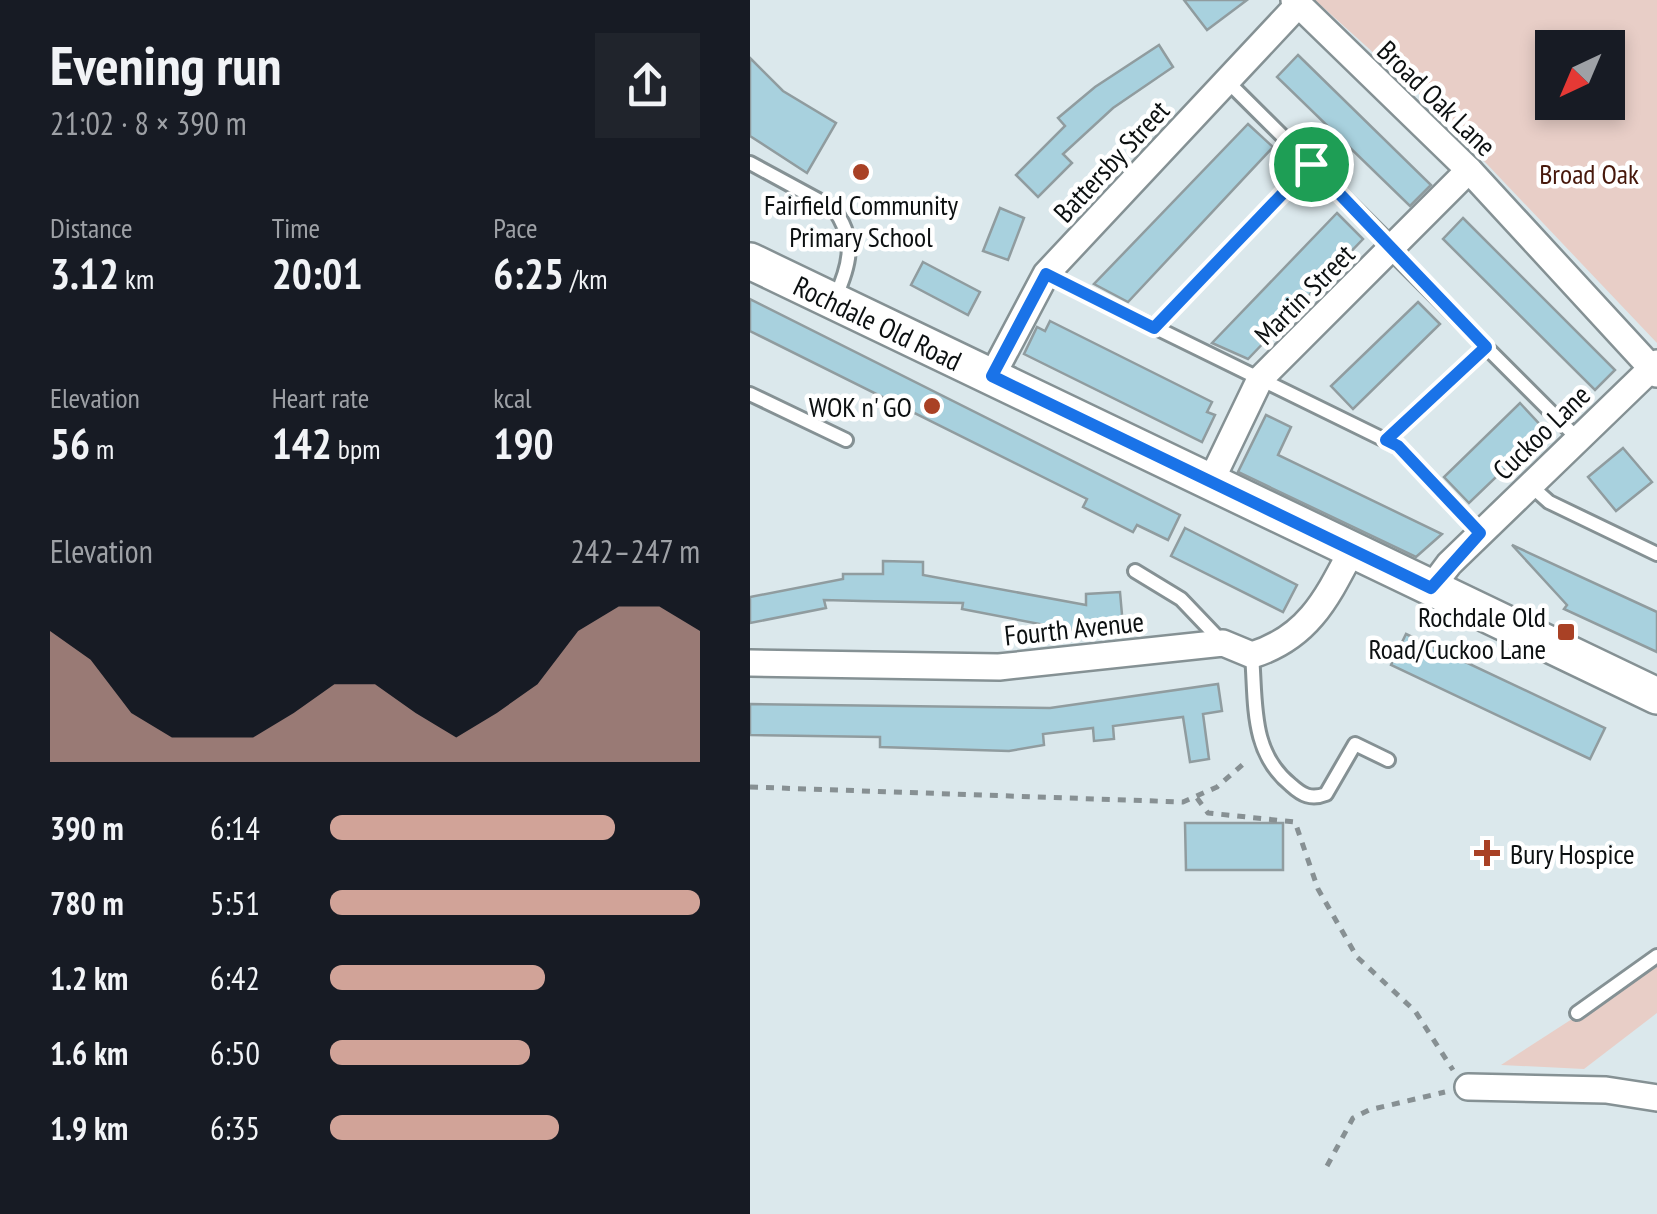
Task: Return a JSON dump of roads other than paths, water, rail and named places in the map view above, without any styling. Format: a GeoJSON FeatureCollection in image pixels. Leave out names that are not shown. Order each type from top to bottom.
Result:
{"type":"FeatureCollection","features":[{"type":"Feature","properties":{"kind":"main road","name":"Rochdale Old Road"},"geometry":{"type":"LineString","coordinates":[[750,260],[1657,696]]}},
{"type":"Feature","properties":{"kind":"street","name":"Battersby Street"},"geometry":{"type":"LineString","coordinates":[[992,376],[1046,274],[1296,2]]}},
{"type":"Feature","properties":{"kind":"street","name":"Broad Oak Lane"},"geometry":{"type":"LineString","coordinates":[[1296,2],[1469,170],[1656,368]]}},
{"type":"Feature","properties":{"kind":"street","name":"Martin Street"},"geometry":{"type":"LineString","coordinates":[[1211,481],[1260,380],[1469,170]]}},
{"type":"Feature","properties":{"kind":"street","name":"Cuckoo Lane"},"geometry":{"type":"LineString","coordinates":[[1431,588],[1480,533],[1577,438],[1656,368]]}},
{"type":"Feature","properties":{"kind":"street"},"geometry":{"type":"LineString","coordinates":[[1252,655],[1282,644],[1318,614],[1352,552]]}},
{"type":"Feature","properties":{"kind":"street","name":"Fourth Avenue"},"geometry":{"type":"LineString","coordinates":[[750,663],[1000,668],[1224,643],[1252,655]]}},
{"type":"Feature","properties":{"kind":"street"},"geometry":{"type":"LineString","coordinates":[[1468,1087],[1606,1090],[1657,1098]]}},
{"type":"Feature","properties":{"kind":"lane"},"geometry":{"type":"LineString","coordinates":[[1227,81],[1577,438]]}},
{"type":"Feature","properties":{"kind":"lane"},"geometry":{"type":"LineString","coordinates":[[750,163],[833,208],[842,220],[850,243],[849,267],[834,301]]}},
{"type":"Feature","properties":{"kind":"lane"},"geometry":{"type":"LineString","coordinates":[[1154,328],[1311,164]]}},
{"type":"Feature","properties":{"kind":"lane"},"geometry":{"type":"LineString","coordinates":[[1046,274],[1398,446],[1480,533]]}},
{"type":"Feature","properties":{"kind":"lane"},"geometry":{"type":"LineString","coordinates":[[1386,440],[1486,347]]}},
{"type":"Feature","properties":{"kind":"lane"},"geometry":{"type":"LineString","coordinates":[[750,394],[846,440]]}},
{"type":"Feature","properties":{"kind":"lane"},"geometry":{"type":"LineString","coordinates":[[1530,485],[1548,502],[1657,554]]}},
{"type":"Feature","properties":{"kind":"lane"},"geometry":{"type":"LineString","coordinates":[[1134,570],[1180,599],[1224,643]]}},
{"type":"Feature","properties":{"kind":"lane"},"geometry":{"type":"LineString","coordinates":[[1252,655],[1259,745],[1276,774],[1311,798],[1333,788],[1355,744],[1388,760]]}},
{"type":"Feature","properties":{"kind":"lane"},"geometry":{"type":"LineString","coordinates":[[1577,1013],[1657,956]]}},
{"type":"Feature","properties":{"kind":"place","name":"Fairfield Community Primary School"},"geometry":{"type":"Point","coordinates":[861,172]}},
{"type":"Feature","properties":{"kind":"place","name":"WOK n' GO"},"geometry":{"type":"Point","coordinates":[932,406]}},
{"type":"Feature","properties":{"kind":"place","name":"Rochdale Old Road/Cuckoo Lane"},"geometry":{"type":"Point","coordinates":[1566,632]}},
{"type":"Feature","properties":{"kind":"place","name":"Bury Hospice"},"geometry":{"type":"Point","coordinates":[1487,853]}},
{"type":"Feature","properties":{"kind":"park label","name":"Broad Oak"},"geometry":{"type":"Point","coordinates":[1589,173]}}]}
